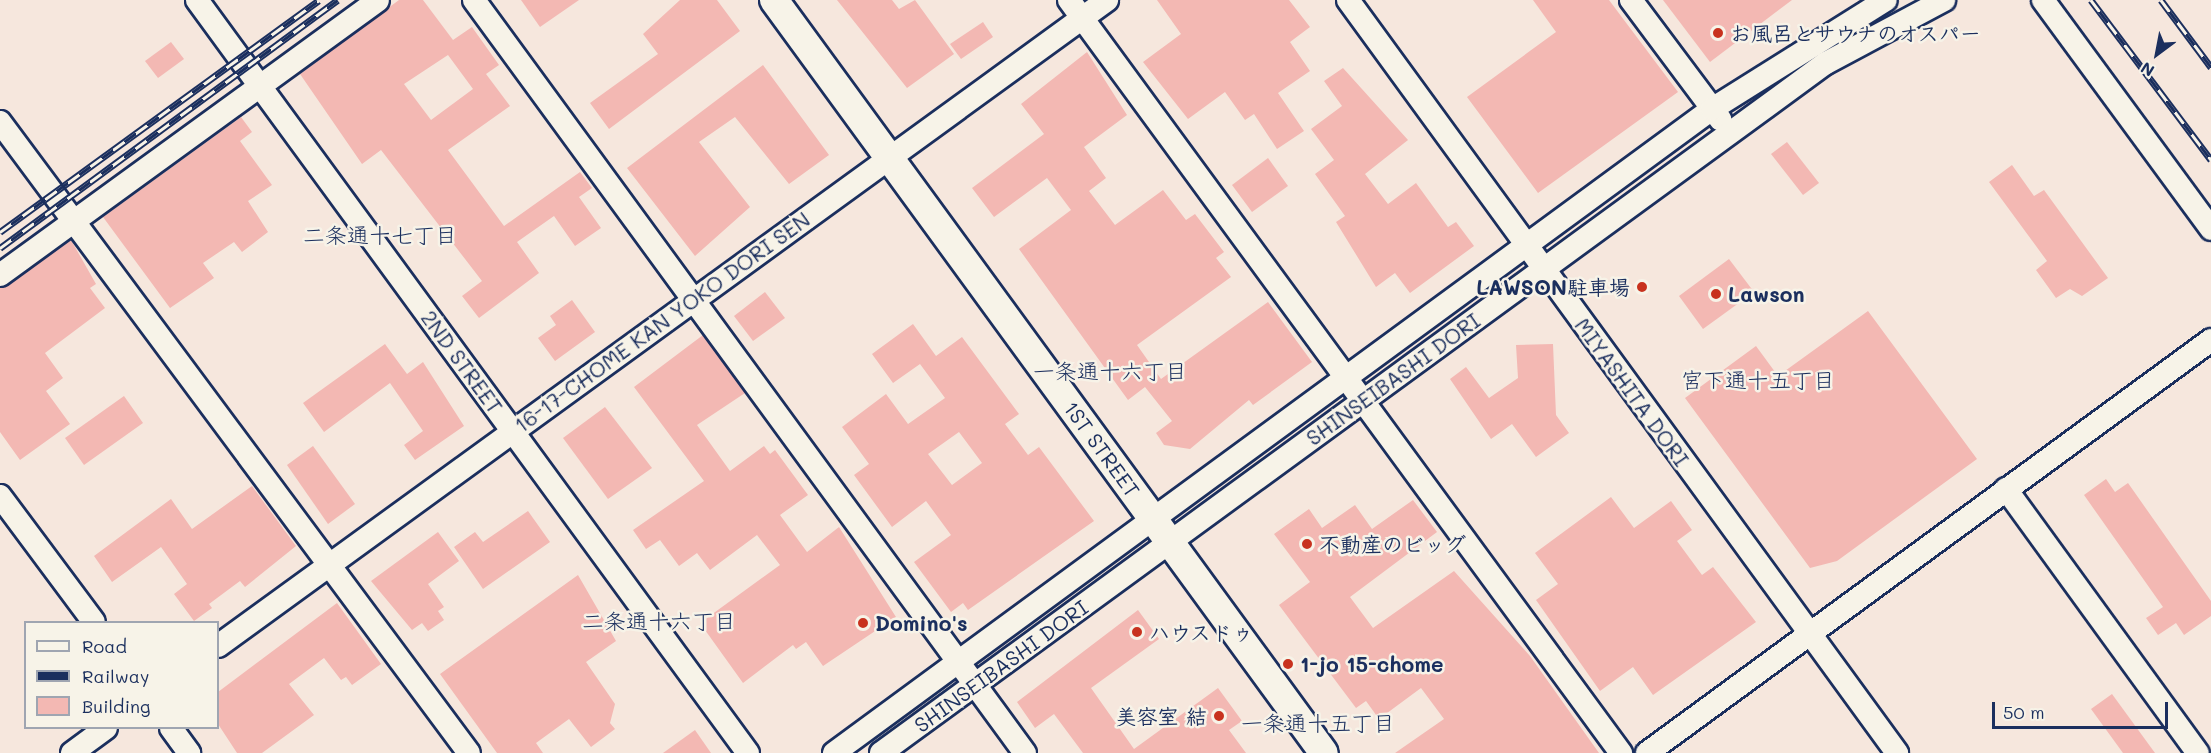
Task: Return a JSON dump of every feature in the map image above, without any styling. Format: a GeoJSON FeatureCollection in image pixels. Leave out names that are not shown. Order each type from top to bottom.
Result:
{"type":"FeatureCollection","features":[{"type":"Feature","properties":{"kind":"main road","name":"1ST STREET"},"geometry":{"type":"LineString","coordinates":[[774,0],[1324,753]]}},
{"type":"Feature","properties":{"kind":"street","name":"2ND STREET"},"geometry":{"type":"LineString","coordinates":[[197,0],[748,753]]}},
{"type":"Feature","properties":{"kind":"street"},"geometry":{"type":"LineString","coordinates":[[0,275],[378,0]]}},
{"type":"Feature","properties":{"kind":"street"},"geometry":{"type":"LineString","coordinates":[[474,0],[1025,753]]}},
{"type":"Feature","properties":{"kind":"street","name":"16-17-CHOME KAN YOKO DORI SEN"},"geometry":{"type":"LineString","coordinates":[[219,645],[889,158],[1076,9],[1107,0]]}},
{"type":"Feature","properties":{"kind":"street","name":"MIYASHITA DORI"},"geometry":{"type":"LineString","coordinates":[[1348,0],[1525,246],[1897,753]]}},
{"type":"Feature","properties":{"kind":"street"},"geometry":{"type":"LineString","coordinates":[[1631,0],[1730,132]]}},
{"type":"Feature","properties":{"kind":"street","name":"SHINSEIBASHI DORI"},"geometry":{"type":"LineString","coordinates":[[834,753],[1712,109],[1886,0]]}},
{"type":"Feature","properties":{"kind":"street","name":"SHINSEIBASHI DORI"},"geometry":{"type":"LineString","coordinates":[[881,753],[1826,63],[1944,0]]}},
{"type":"Feature","properties":{"kind":"street"},"geometry":{"type":"LineString","coordinates":[[2043,0],[2211,230]]}},
{"type":"Feature","properties":{"kind":"street"},"geometry":{"type":"LineString","coordinates":[[1076,9],[1344,378],[1621,753]]}},
{"type":"Feature","properties":{"kind":"street"},"geometry":{"type":"LineString","coordinates":[[0,122],[469,753]]}},
{"type":"Feature","properties":{"kind":"street"},"geometry":{"type":"LineString","coordinates":[[1647,753],[2211,340]]}},
{"type":"Feature","properties":{"kind":"street"},"geometry":{"type":"LineString","coordinates":[[2006,489],[2198,753]]}},
{"type":"Feature","properties":{"kind":"street"},"geometry":{"type":"LineString","coordinates":[[0,496],[93,621]]}},
{"type":"Feature","properties":{"kind":"street"},"geometry":{"type":"LineString","coordinates":[[72,753],[105,729]]}},
{"type":"Feature","properties":{"kind":"street"},"geometry":{"type":"LineString","coordinates":[[172,729],[189,753]]}},
{"type":"Feature","properties":{"kind":"building"},"geometry":{"type":"Polygon","coordinates":[[[399,0],[423,0],[453,40],[472,27],[499,65],[486,74],[510,106],[448,150],[504,226],[580,172],[592,188],[579,197],[601,228],[575,246],[554,216],[517,242],[539,273],[479,318],[462,296],[482,281],[381,150],[362,164],[300,74],[399,0]],[[448,55],[404,84],[431,120],[473,89],[448,55]]]}},
{"type":"Feature","properties":{"kind":"building"},"geometry":{"type":"Polygon","coordinates":[[[521,0],[579,0],[540,27],[521,0]]]}},
{"type":"Feature","properties":{"kind":"building"},"geometry":{"type":"Polygon","coordinates":[[[680,0],[717,0],[740,31],[609,129],[590,103],[658,54],[643,34],[680,0]]]}},
{"type":"Feature","properties":{"kind":"building"},"geometry":{"type":"Polygon","coordinates":[[[837,0],[892,0],[899,9],[915,0],[954,54],[907,88],[837,0]]]}},
{"type":"Feature","properties":{"kind":"building"},"geometry":{"type":"Polygon","coordinates":[[[1157,0],[1289,0],[1310,27],[1290,42],[1310,71],[1278,93],[1304,131],[1277,149],[1254,114],[1245,120],[1225,92],[1188,119],[1143,62],[1181,34],[1157,0]]]}},
{"type":"Feature","properties":{"kind":"building"},"geometry":{"type":"Polygon","coordinates":[[[1533,0],[1609,0],[1678,92],[1538,193],[1467,97],[1556,32],[1533,0]]]}},
{"type":"Feature","properties":{"kind":"building","name":"お風呂とサウナのオスパー"},"geometry":{"type":"Polygon","coordinates":[[[1663,0],[1792,0],[1710,62],[1663,0]]]}},
{"type":"Feature","properties":{"kind":"building"},"geometry":{"type":"Polygon","coordinates":[[[983,22],[993,37],[961,59],[950,44],[983,22]]]}},
{"type":"Feature","properties":{"kind":"building"},"geometry":{"type":"Polygon","coordinates":[[[171,42],[184,59],[158,78],[145,61],[171,42]]]}},
{"type":"Feature","properties":{"kind":"building"},"geometry":{"type":"Polygon","coordinates":[[[1087,52],[1127,115],[1084,147],[1106,178],[1089,191],[1115,225],[1163,190],[1186,220],[1195,214],[1224,252],[1216,258],[1231,277],[1137,345],[1161,379],[1268,302],[1312,362],[1253,405],[1249,400],[1190,449],[1164,445],[1156,433],[1172,421],[1145,387],[1128,400],[1019,249],[1071,210],[1047,178],[994,217],[972,188],[1044,134],[1021,104],[1087,52]]]}},
{"type":"Feature","properties":{"kind":"building"},"geometry":{"type":"Polygon","coordinates":[[[763,65],[829,155],[789,184],[735,117],[699,142],[750,207],[695,256],[627,168],[763,65]]]}},
{"type":"Feature","properties":{"kind":"building"},"geometry":{"type":"Polygon","coordinates":[[[1343,68],[1408,140],[1365,174],[1388,204],[1416,183],[1448,227],[1456,222],[1474,246],[1410,293],[1395,273],[1376,287],[1336,222],[1345,216],[1315,174],[1334,160],[1311,129],[1342,106],[1324,81],[1343,68]]]}},
{"type":"Feature","properties":{"kind":"building"},"geometry":{"type":"Polygon","coordinates":[[[241,117],[252,132],[240,141],[272,185],[248,201],[268,232],[242,252],[234,242],[203,263],[214,278],[170,308],[103,217],[241,117]]]}},
{"type":"Feature","properties":{"kind":"building"},"geometry":{"type":"Polygon","coordinates":[[[1787,142],[1819,183],[1803,195],[1771,154],[1787,142]]]}},
{"type":"Feature","properties":{"kind":"building"},"geometry":{"type":"Polygon","coordinates":[[[1268,158],[1288,186],[1252,212],[1232,185],[1268,158]]]}},
{"type":"Feature","properties":{"kind":"building"},"geometry":{"type":"Polygon","coordinates":[[[2012,165],[2034,196],[2044,190],[2108,278],[2082,296],[2070,289],[2056,298],[2036,270],[2047,261],[1989,182],[2012,165]]]}},
{"type":"Feature","properties":{"kind":"building"},"geometry":{"type":"Polygon","coordinates":[[[71,240],[96,284],[90,288],[105,308],[45,353],[63,378],[46,391],[70,424],[20,460],[0,432],[0,288],[71,240]]]}},
{"type":"Feature","properties":{"kind":"building","name":"Lawson"},"geometry":{"type":"Polygon","coordinates":[[[1729,259],[1754,292],[1703,329],[1679,296],[1729,259]]]}},
{"type":"Feature","properties":{"kind":"building"},"geometry":{"type":"Polygon","coordinates":[[[765,292],[785,318],[753,341],[734,316],[765,292]]]}},
{"type":"Feature","properties":{"kind":"building"},"geometry":{"type":"Polygon","coordinates":[[[572,300],[595,332],[555,361],[538,338],[556,325],[550,316],[572,300]]]}},
{"type":"Feature","properties":{"kind":"building"},"geometry":{"type":"Polygon","coordinates":[[[1868,311],[1977,459],[1837,561],[1810,568],[1685,398],[1756,346],[1778,376],[1868,311]]]}},
{"type":"Feature","properties":{"kind":"building"},"geometry":{"type":"Polygon","coordinates":[[[913,324],[936,356],[962,337],[1019,414],[1005,424],[1028,455],[1039,447],[1094,521],[968,610],[963,603],[951,612],[914,562],[951,535],[926,501],[892,527],[854,475],[869,464],[842,427],[886,394],[908,424],[945,398],[920,364],[893,383],[872,354],[913,324]],[[959,432],[928,454],[952,485],[982,463],[959,432]]]}},
{"type":"Feature","properties":{"kind":"building"},"geometry":{"type":"Polygon","coordinates":[[[703,335],[745,393],[697,425],[730,471],[764,446],[770,454],[775,450],[808,495],[780,515],[807,552],[839,527],[896,617],[823,666],[806,642],[796,649],[793,645],[743,683],[700,623],[780,565],[757,535],[710,570],[697,553],[679,566],[660,540],[646,549],[633,530],[704,481],[634,387],[703,335]]]}},
{"type":"Feature","properties":{"kind":"building"},"geometry":{"type":"Polygon","coordinates":[[[385,344],[407,374],[423,362],[464,426],[415,460],[404,445],[423,431],[390,383],[324,432],[303,403],[385,344]]]}},
{"type":"Feature","properties":{"kind":"building"},"geometry":{"type":"Polygon","coordinates":[[[1553,344],[1556,415],[1569,433],[1536,457],[1512,424],[1491,439],[1450,379],[1466,367],[1489,398],[1518,378],[1516,345],[1553,344]]]}},
{"type":"Feature","properties":{"kind":"building"},"geometry":{"type":"Polygon","coordinates":[[[124,396],[143,423],[84,465],[65,438],[124,396]]]}},
{"type":"Feature","properties":{"kind":"building"},"geometry":{"type":"Polygon","coordinates":[[[605,407],[652,468],[608,499],[563,438],[605,407]]]}},
{"type":"Feature","properties":{"kind":"building"},"geometry":{"type":"Polygon","coordinates":[[[313,446],[355,504],[328,524],[287,465],[313,446]]]}},
{"type":"Feature","properties":{"kind":"building"},"geometry":{"type":"Polygon","coordinates":[[[2106,479],[2115,492],[2128,483],[2211,601],[2211,616],[2184,635],[2176,623],[2158,635],[2146,618],[2163,607],[2084,495],[2106,479]]]}},
{"type":"Feature","properties":{"kind":"building"},"geometry":{"type":"Polygon","coordinates":[[[252,486],[296,546],[245,587],[240,581],[209,604],[212,608],[194,621],[174,594],[187,584],[161,547],[112,582],[94,556],[171,499],[192,529],[252,486]]]}},
{"type":"Feature","properties":{"kind":"building"},"geometry":{"type":"Polygon","coordinates":[[[1611,497],[1634,528],[1671,501],[1692,530],[1677,541],[1702,575],[1713,567],[1756,622],[1653,695],[1633,667],[1600,691],[1536,600],[1558,584],[1535,553],[1611,497]]]}},
{"type":"Feature","properties":{"kind":"building"},"geometry":{"type":"Polygon","coordinates":[[[1413,500],[1437,532],[1350,597],[1373,628],[1454,571],[1530,656],[1599,753],[1395,753],[1444,719],[1421,688],[1379,719],[1366,701],[1356,708],[1279,605],[1310,582],[1274,534],[1309,509],[1322,528],[1355,505],[1372,529],[1413,500]]]}},
{"type":"Feature","properties":{"kind":"building"},"geometry":{"type":"Polygon","coordinates":[[[528,511],[550,542],[483,589],[454,547],[475,532],[483,542],[528,511]]]}},
{"type":"Feature","properties":{"kind":"building"},"geometry":{"type":"Polygon","coordinates":[[[438,532],[459,561],[428,584],[444,607],[438,611],[444,620],[428,631],[422,623],[412,630],[371,581],[438,532]]]}},
{"type":"Feature","properties":{"kind":"building"},"geometry":{"type":"Polygon","coordinates":[[[578,575],[616,641],[586,662],[615,704],[610,723],[615,729],[591,747],[569,719],[536,743],[543,753],[497,753],[440,674],[578,575]]]}},
{"type":"Feature","properties":{"kind":"building"},"geometry":{"type":"Polygon","coordinates":[[[337,603],[381,664],[352,685],[346,677],[341,680],[324,658],[289,684],[314,715],[262,753],[237,753],[219,726],[219,691],[337,603]]]}},
{"type":"Feature","properties":{"kind":"building"},"geometry":{"type":"Polygon","coordinates":[[[1138,610],[1159,639],[1091,688],[1134,749],[1218,688],[1242,721],[1229,730],[1246,753],[1083,753],[1054,714],[1035,728],[1017,702],[1138,610]]]}},
{"type":"Feature","properties":{"kind":"building"},"geometry":{"type":"Polygon","coordinates":[[[2112,694],[2155,753],[2123,753],[2091,709],[2112,694]]]}},
{"type":"Feature","properties":{"kind":"building"},"geometry":{"type":"Polygon","coordinates":[[[695,730],[711,753],[663,753],[695,730]]]}},
{"type":"Feature","properties":{"kind":"railway"},"geometry":{"type":"LineString","coordinates":[[0,232],[319,0]]}},
{"type":"Feature","properties":{"kind":"railway"},"geometry":{"type":"LineString","coordinates":[[0,248],[338,0]]}},
{"type":"Feature","properties":{"kind":"railway"},"geometry":{"type":"LineString","coordinates":[[2091,0],[2211,160]]}},
{"type":"Feature","properties":{"kind":"railway"},"geometry":{"type":"LineString","coordinates":[[2161,0],[2211,67]]}},
{"type":"Feature","properties":{"kind":"place","name":"お風呂とサウナのオスパー"},"geometry":{"type":"Point","coordinates":[1718,33]}},
{"type":"Feature","properties":{"kind":"place","name":"LAWSON駐車場"},"geometry":{"type":"Point","coordinates":[1642,287]}},
{"type":"Feature","properties":{"kind":"place","name":"Lawson"},"geometry":{"type":"Point","coordinates":[1716,294]}},
{"type":"Feature","properties":{"kind":"place","name":"不動産のビッグ"},"geometry":{"type":"Point","coordinates":[1307,544]}},
{"type":"Feature","properties":{"kind":"place","name":"Domino's"},"geometry":{"type":"Point","coordinates":[863,623]}},
{"type":"Feature","properties":{"kind":"place","name":"ハウスドゥ"},"geometry":{"type":"Point","coordinates":[1137,632]}},
{"type":"Feature","properties":{"kind":"place","name":"1-jo 15-chome"},"geometry":{"type":"Point","coordinates":[1288,664]}},
{"type":"Feature","properties":{"kind":"place","name":"美容室 結"},"geometry":{"type":"Point","coordinates":[1219,716]}},
{"type":"Feature","properties":{"kind":"district","name":"二条通十七丁目"},"geometry":{"type":"Point","coordinates":[380,235]}},
{"type":"Feature","properties":{"kind":"district","name":"一条通十六丁目"},"geometry":{"type":"Point","coordinates":[1110,371]}},
{"type":"Feature","properties":{"kind":"district","name":"宮下通十五丁目"},"geometry":{"type":"Point","coordinates":[1758,380]}},
{"type":"Feature","properties":{"kind":"district","name":"二条通十六丁目"},"geometry":{"type":"Point","coordinates":[659,621]}},
{"type":"Feature","properties":{"kind":"district","name":"一条通十五丁目"},"geometry":{"type":"Point","coordinates":[1318,723]}}]}
